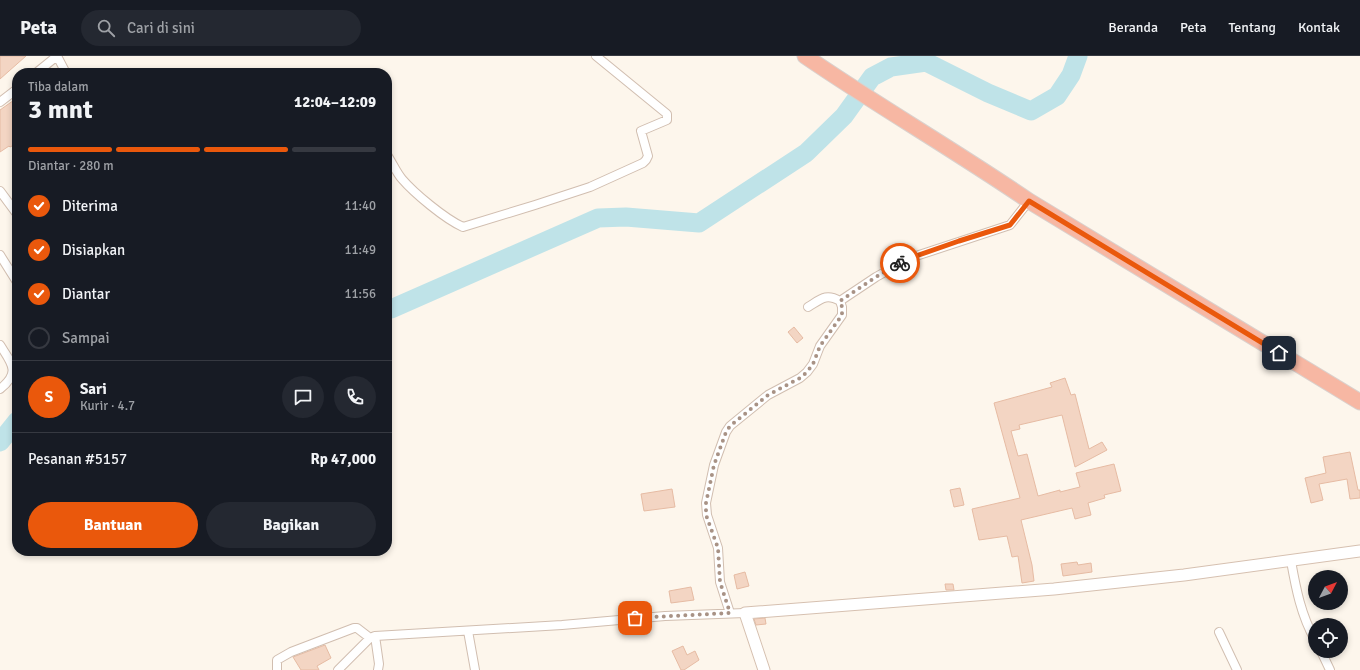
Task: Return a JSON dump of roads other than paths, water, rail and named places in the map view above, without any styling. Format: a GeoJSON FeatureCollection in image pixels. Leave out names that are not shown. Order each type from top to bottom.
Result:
{"type":"FeatureCollection","features":[{"type":"Feature","properties":{"kind":"highway"},"geometry":{"type":"LineString","coordinates":[[805,56],[850,87],[1029,201],[1360,402]]}},
{"type":"Feature","properties":{"kind":"street"},"geometry":{"type":"LineString","coordinates":[[42,68],[57,56],[63,68]]}},
{"type":"Feature","properties":{"kind":"street"},"geometry":{"type":"LineString","coordinates":[[392,163],[401,178],[416,193],[436,209],[463,227],[590,187],[643,163],[648,156],[641,131],[667,120],[667,114],[596,56]]}},
{"type":"Feature","properties":{"kind":"street"},"geometry":{"type":"LineString","coordinates":[[0,102],[12,93]]}},
{"type":"Feature","properties":{"kind":"street"},"geometry":{"type":"LineString","coordinates":[[0,191],[12,207]]}},
{"type":"Feature","properties":{"kind":"street"},"geometry":{"type":"LineString","coordinates":[[840,301],[876,277],[910,258],[1010,225],[1029,201]]}},
{"type":"Feature","properties":{"kind":"street"},"geometry":{"type":"LineString","coordinates":[[0,255],[12,274]]}},
{"type":"Feature","properties":{"kind":"street"},"geometry":{"type":"LineString","coordinates":[[730,613],[720,582],[718,548],[706,515],[706,503],[714,465],[726,432],[730,426],[768,395],[800,378],[807,372],[813,364],[820,346],[842,315],[840,301],[832,296],[826,296],[808,307]]}},
{"type":"Feature","properties":{"kind":"street"},"geometry":{"type":"LineString","coordinates":[[0,344],[12,363]]}},
{"type":"Feature","properties":{"kind":"street"},"geometry":{"type":"LineString","coordinates":[[0,389],[8,383],[12,375]]}},
{"type":"Feature","properties":{"kind":"street"},"geometry":{"type":"LineString","coordinates":[[277,670],[277,660],[291,652],[354,628],[357,628],[372,637],[562,625],[665,616],[745,613],[889,603],[928,598],[1054,590],[1184,575],[1360,551]]}},
{"type":"Feature","properties":{"kind":"street"},"geometry":{"type":"LineString","coordinates":[[1291,561],[1298,601],[1308,626]]}},
{"type":"Feature","properties":{"kind":"street"},"geometry":{"type":"LineString","coordinates":[[745,613],[764,670]]}},
{"type":"Feature","properties":{"kind":"street"},"geometry":{"type":"LineString","coordinates":[[468,631],[475,670]]}},
{"type":"Feature","properties":{"kind":"street"},"geometry":{"type":"LineString","coordinates":[[1219,632],[1236,670]]}},
{"type":"Feature","properties":{"kind":"street"},"geometry":{"type":"LineString","coordinates":[[338,670],[372,637]]}},
{"type":"Feature","properties":{"kind":"street"},"geometry":{"type":"LineString","coordinates":[[372,637],[379,664],[378,670]]}},
{"type":"Feature","properties":{"kind":"street"},"geometry":{"type":"LineString","coordinates":[[1324,658],[1330,670]]}},
{"type":"Feature","properties":{"kind":"waterway"},"geometry":{"type":"LineString","coordinates":[[392,309],[598,218],[626,217],[699,223],[806,153],[844,116],[872,77],[891,67],[926,62],[988,93],[1031,111],[1057,96],[1071,75],[1078,56]]}},
{"type":"Feature","properties":{"kind":"waterway"},"geometry":{"type":"LineString","coordinates":[[0,442],[12,427]]}}]}
